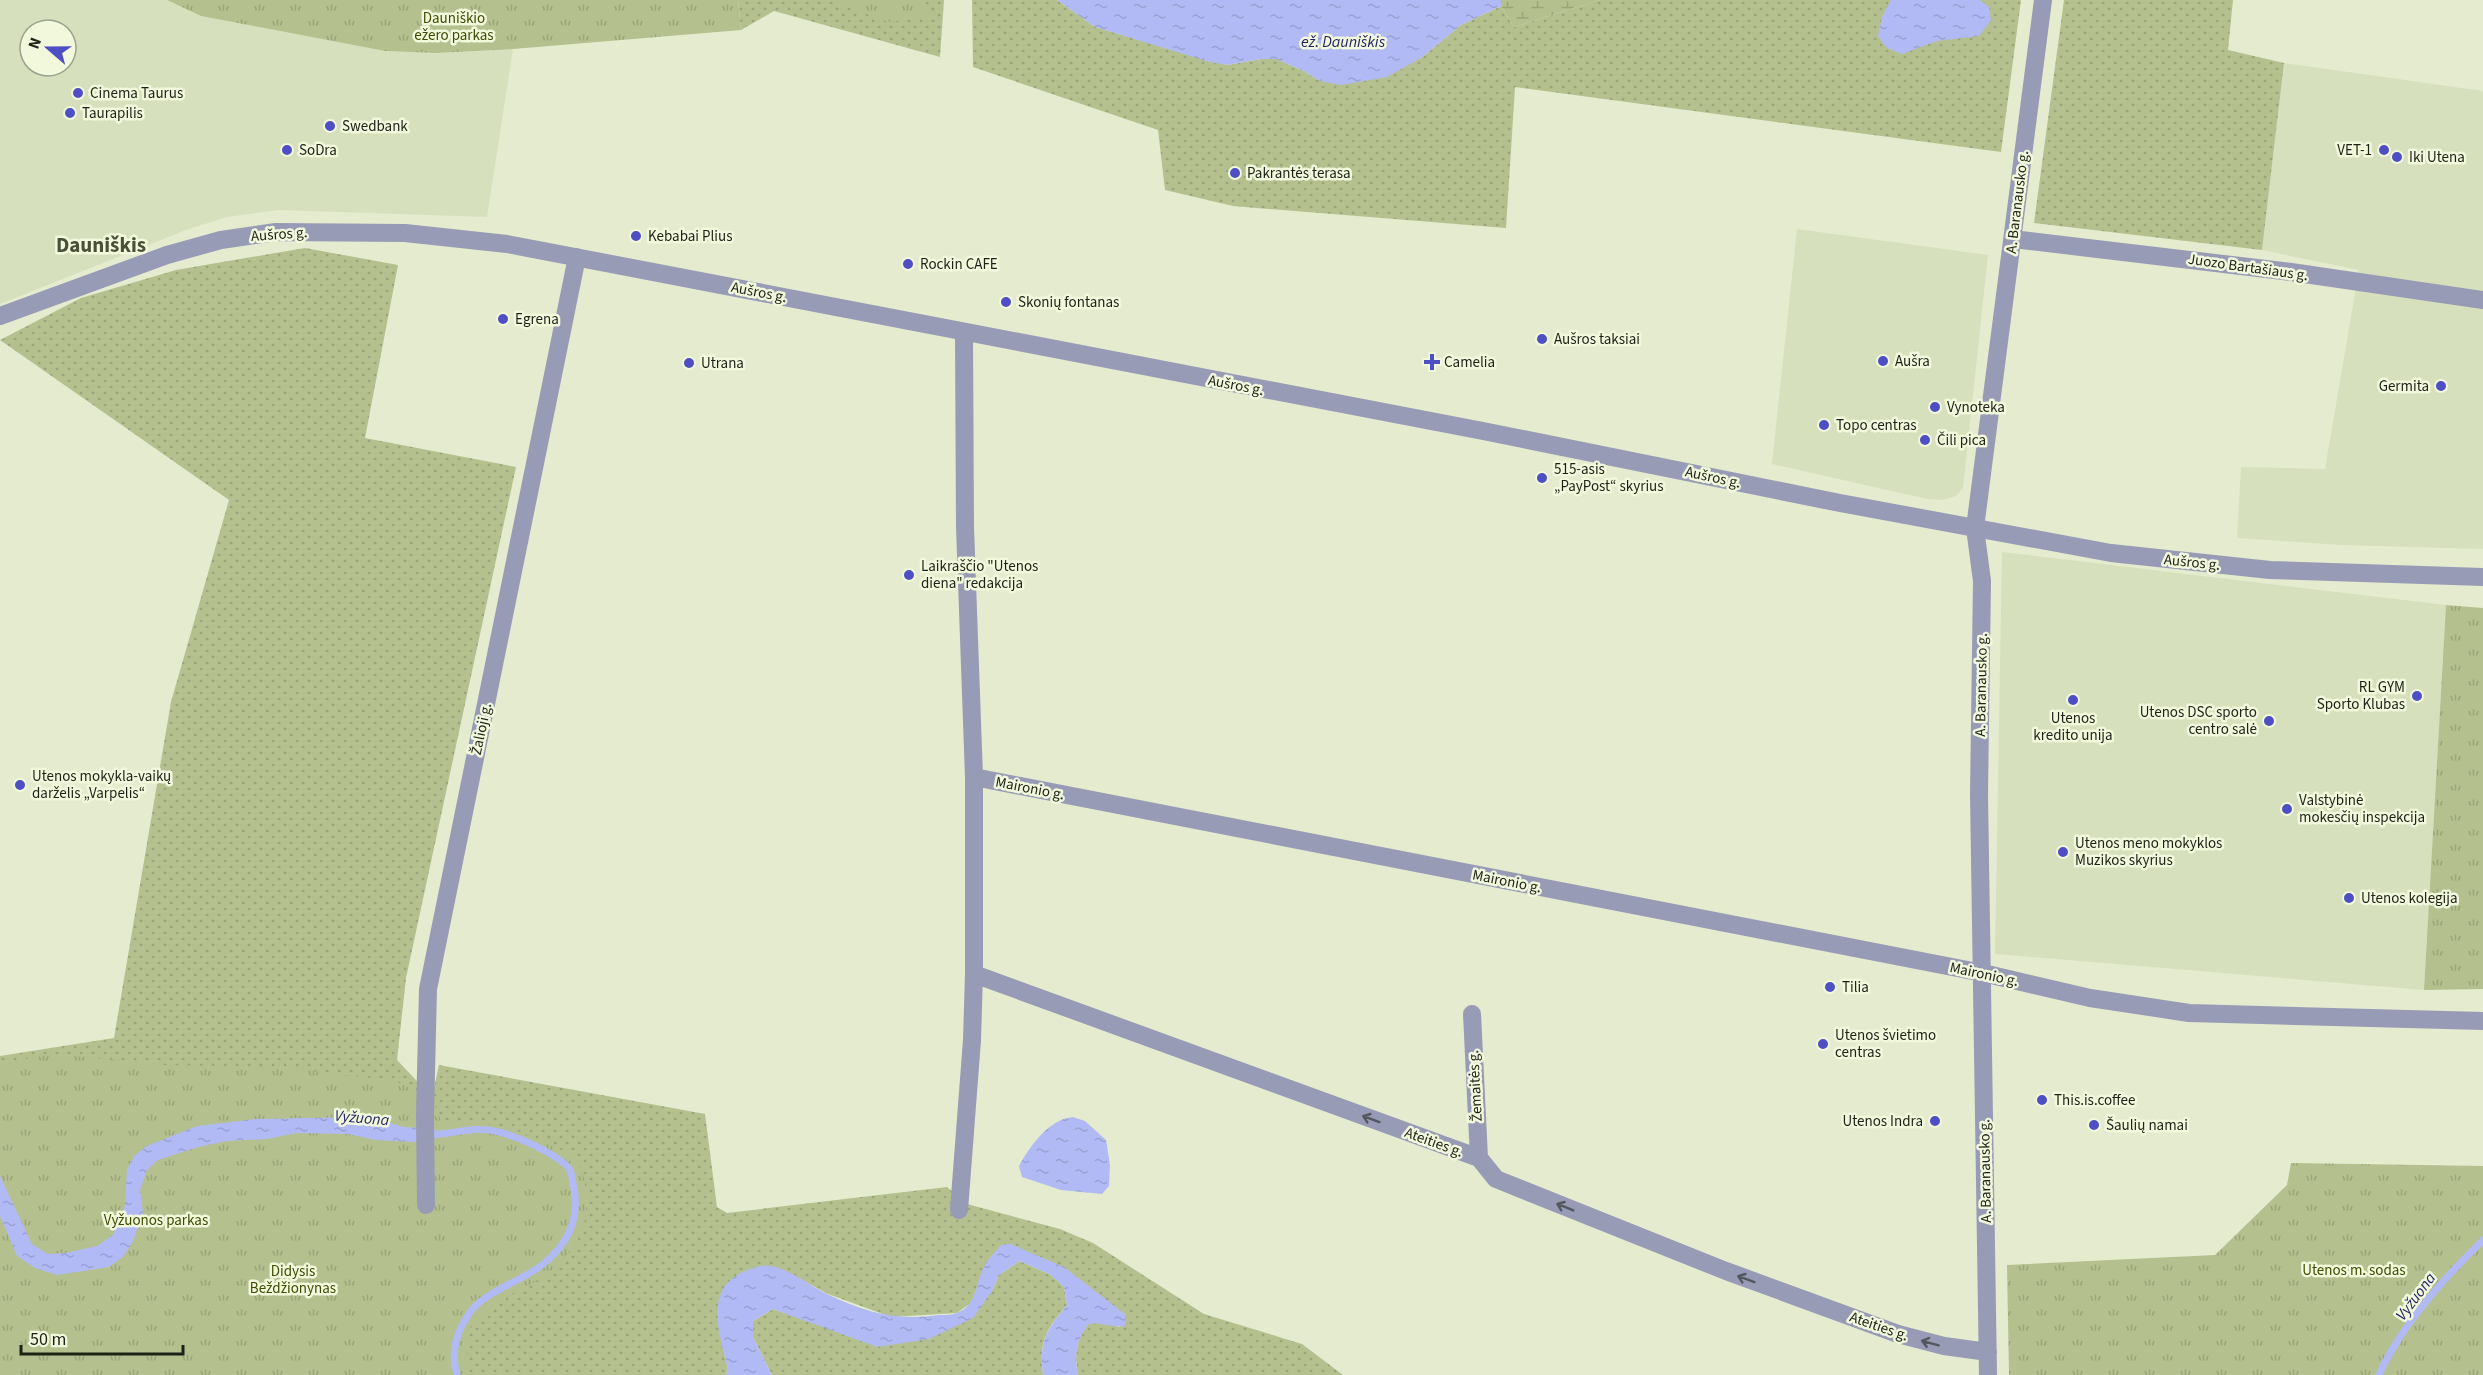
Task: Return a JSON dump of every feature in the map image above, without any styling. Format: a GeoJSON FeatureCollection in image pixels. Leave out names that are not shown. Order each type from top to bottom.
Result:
{"type":"FeatureCollection","features":[{"type":"Feature","properties":{"kind":"street","name":"A. Baranausko g."},"geometry":{"type":"LineString","coordinates":[[1988,1375],[1979,794],[1982,581],[1975,528],[2043,0]]}},
{"type":"Feature","properties":{"kind":"street","name":"Aušros g."},"geometry":{"type":"LineString","coordinates":[[0,316],[167,255],[221,240],[276,232],[405,233],[507,244],[577,257],[1483,431],[1840,503],[2111,553],[2270,570],[2483,577]]}},
{"type":"Feature","properties":{"kind":"street","name":"Juozo Bartašiaus g."},"geometry":{"type":"LineString","coordinates":[[2013,239],[2269,269],[2483,300]]}},
{"type":"Feature","properties":{"kind":"street","name":"Žalioji g."},"geometry":{"type":"LineString","coordinates":[[426,1205],[424,1115],[428,989],[577,257]]}},
{"type":"Feature","properties":{"kind":"street","name":"Maironio g."},"geometry":{"type":"LineString","coordinates":[[964,332],[965,527],[974,777],[1983,973],[2090,998],[2189,1013],[2483,1022]]}},
{"type":"Feature","properties":{"kind":"street"},"geometry":{"type":"LineString","coordinates":[[959,1210],[972,1040],[974,777]]}},
{"type":"Feature","properties":{"kind":"street","name":"Ateities g."},"geometry":{"type":"LineString","coordinates":[[974,974],[1479,1158],[1496,1179],[1726,1271],[1898,1334],[1944,1346],[1988,1352]]}},
{"type":"Feature","properties":{"kind":"street","name":"Žemaitės g."},"geometry":{"type":"LineString","coordinates":[[1472,1014],[1479,1158]]}},
{"type":"Feature","properties":{"kind":"shaded area"},"geometry":{"type":"Polygon","coordinates":[[[0,0],[167,0],[201,16],[385,51],[436,53],[513,49],[487,217],[278,210],[227,217],[186,230],[0,304],[0,0]]]}},
{"type":"Feature","properties":{"kind":"shaded area"},"geometry":{"type":"Polygon","coordinates":[[[2284,63],[2483,91],[2483,549],[2341,545],[2237,538],[2241,467],[2325,469],[2359,270],[2262,250],[2284,63]]]}},
{"type":"Feature","properties":{"kind":"shaded area","name":"Aušra"},"geometry":{"type":"Polygon","coordinates":[[[1797,229],[1988,255],[1963,488],[1956,496],[1943,500],[1927,499],[1772,464],[1797,229]]]}},
{"type":"Feature","properties":{"kind":"shaded area"},"geometry":{"type":"Polygon","coordinates":[[[2002,552],[2446,605],[2424,990],[1995,954],[2002,552]]]}},
{"type":"Feature","properties":{"kind":"green space","name":"Dauniškio ežero parkas"},"geometry":{"type":"Polygon","coordinates":[[[167,0],[738,0],[741,30],[513,49],[436,53],[385,51],[201,16],[167,0]]]}},
{"type":"Feature","properties":{"kind":"green space"},"geometry":{"type":"Polygon","coordinates":[[[738,0],[944,0],[940,57],[774,11],[741,30],[738,0]]]}},
{"type":"Feature","properties":{"kind":"green space"},"geometry":{"type":"Polygon","coordinates":[[[830,0],[921,0],[935,17],[887,22],[830,0]]]}},
{"type":"Feature","properties":{"kind":"green space"},"geometry":{"type":"Polygon","coordinates":[[[972,0],[1057,0],[1095,27],[1227,65],[1261,59],[1276,59],[1320,81],[1421,58],[1461,25],[1501,6],[1514,27],[1600,0],[2021,0],[2001,152],[1515,87],[1506,228],[1233,206],[1165,190],[1158,130],[973,67],[972,0]]]}},
{"type":"Feature","properties":{"kind":"green space"},"geometry":{"type":"Polygon","coordinates":[[[1501,0],[1600,0],[1514,27],[1501,6],[1501,0]]]}},
{"type":"Feature","properties":{"kind":"green space"},"geometry":{"type":"Polygon","coordinates":[[[2064,0],[2233,0],[2228,50],[2284,63],[2262,250],[2034,223],[2064,0]]]}},
{"type":"Feature","properties":{"kind":"green space","name":"Didysis Beždžionynas"},"geometry":{"type":"Polygon","coordinates":[[[305,248],[398,265],[365,438],[516,467],[406,978],[397,1060],[432,1097],[439,1065],[705,1114],[717,1207],[727,1213],[947,1187],[967,1204],[1060,1229],[1093,1243],[1204,1314],[1302,1344],[1343,1375],[1078,1375],[1077,1348],[1081,1335],[1089,1323],[1104,1323],[1120,1327],[1126,1315],[1011,1244],[984,1267],[972,1302],[957,1313],[891,1317],[828,1294],[789,1273],[723,1348],[728,1369],[726,1375],[0,1375],[0,1056],[114,1038],[171,702],[229,500],[0,340],[81,298],[176,270],[305,248]]]}},
{"type":"Feature","properties":{"kind":"green space"},"geometry":{"type":"Polygon","coordinates":[[[2446,605],[2483,608],[2483,989],[2424,990],[2446,605]]]}},
{"type":"Feature","properties":{"kind":"green space","name":"Vyžuonos parkas"},"geometry":{"type":"Polygon","coordinates":[[[56,1054],[162,1065],[279,1067],[395,1081],[432,1098],[441,1121],[486,1124],[513,1130],[571,1155],[580,1168],[585,1182],[586,1216],[580,1234],[570,1252],[557,1266],[537,1281],[493,1305],[475,1322],[467,1341],[468,1375],[0,1375],[0,1063],[56,1054]]]}},
{"type":"Feature","properties":{"kind":"green space","name":"Utenos m. sodas"},"geometry":{"type":"Polygon","coordinates":[[[2291,1163],[2483,1166],[2483,1375],[2009,1375],[2007,1265],[2215,1255],[2287,1185],[2291,1163]]]}},
{"type":"Feature","properties":{"kind":"green space"},"geometry":{"type":"Polygon","coordinates":[[[1020,1261],[1051,1275],[1064,1287],[1067,1305],[1053,1322],[1045,1337],[1042,1353],[1043,1375],[772,1375],[753,1337],[753,1321],[773,1309],[809,1321],[929,1339],[992,1291],[999,1275],[1020,1261]]]}},
{"type":"Feature","properties":{"kind":"water","name":"ež. Dauniškis"},"geometry":{"type":"Polygon","coordinates":[[[1057,0],[1501,0],[1501,6],[1461,25],[1421,58],[1387,77],[1341,85],[1320,81],[1276,59],[1261,59],[1227,65],[1210,62],[1095,27],[1057,0]]]}},
{"type":"Feature","properties":{"kind":"water"},"geometry":{"type":"Polygon","coordinates":[[[1891,0],[1980,0],[1989,7],[1991,20],[1979,36],[1937,41],[1902,54],[1887,48],[1878,36],[1882,17],[1891,0]]]}},
{"type":"Feature","properties":{"kind":"water"},"geometry":{"type":"Polygon","coordinates":[[[359,1117],[377,1119],[404,1127],[435,1129],[434,1143],[376,1140],[348,1134],[297,1133],[267,1139],[227,1141],[198,1147],[158,1160],[147,1170],[140,1190],[143,1213],[133,1241],[124,1256],[109,1267],[57,1275],[35,1268],[17,1256],[0,1216],[0,1176],[32,1244],[48,1254],[97,1246],[113,1235],[125,1205],[127,1169],[135,1155],[147,1146],[197,1126],[256,1119],[359,1117]]]}},
{"type":"Feature","properties":{"kind":"water"},"geometry":{"type":"Polygon","coordinates":[[[1073,1117],[1085,1121],[1106,1140],[1110,1165],[1109,1186],[1102,1194],[1061,1190],[1022,1177],[1019,1166],[1035,1142],[1048,1128],[1073,1117]]]}},
{"type":"Feature","properties":{"kind":"water"},"geometry":{"type":"Polygon","coordinates":[[[1011,1244],[1064,1267],[1126,1315],[1125,1326],[1089,1324],[1077,1348],[1078,1375],[1043,1375],[1043,1345],[1049,1330],[1067,1305],[1064,1287],[1051,1275],[1020,1261],[999,1275],[992,1291],[973,1318],[929,1339],[877,1347],[773,1309],[753,1321],[753,1337],[772,1375],[726,1375],[728,1369],[717,1314],[719,1301],[723,1289],[732,1279],[745,1271],[764,1266],[779,1268],[843,1301],[882,1314],[909,1317],[948,1315],[957,1313],[969,1304],[988,1261],[1001,1245],[1011,1244]]]}},
{"type":"Feature","properties":{"kind":"waterway","name":"Vyžuona"},"geometry":{"type":"LineString","coordinates":[[427,1135],[490,1130],[516,1138],[545,1151],[568,1167],[572,1175],[575,1194],[573,1223],[560,1248],[544,1264],[488,1296],[466,1318],[456,1342],[454,1358],[457,1375]]}},
{"type":"Feature","properties":{"kind":"waterway","name":"Vyžuona"},"geometry":{"type":"LineString","coordinates":[[2379,1375],[2411,1320],[2453,1270],[2483,1240]]}},
{"type":"Feature","properties":{"kind":"place","name":"Cinema Taurus"},"geometry":{"type":"Point","coordinates":[78,93]}},
{"type":"Feature","properties":{"kind":"place","name":"Taurapilis"},"geometry":{"type":"Point","coordinates":[70,113]}},
{"type":"Feature","properties":{"kind":"place","name":"Swedbank"},"geometry":{"type":"Point","coordinates":[330,126]}},
{"type":"Feature","properties":{"kind":"place","name":"SoDra"},"geometry":{"type":"Point","coordinates":[287,150]}},
{"type":"Feature","properties":{"kind":"place","name":"VET-1"},"geometry":{"type":"Point","coordinates":[2384,150]}},
{"type":"Feature","properties":{"kind":"place","name":"Iki Utena"},"geometry":{"type":"Point","coordinates":[2397,157]}},
{"type":"Feature","properties":{"kind":"place","name":"Pakrantės terasa"},"geometry":{"type":"Point","coordinates":[1235,173]}},
{"type":"Feature","properties":{"kind":"place","name":"Kebabai Plius"},"geometry":{"type":"Point","coordinates":[636,236]}},
{"type":"Feature","properties":{"kind":"place","name":"Rockin CAFE"},"geometry":{"type":"Point","coordinates":[908,264]}},
{"type":"Feature","properties":{"kind":"place","name":"Skonių fontanas"},"geometry":{"type":"Point","coordinates":[1006,302]}},
{"type":"Feature","properties":{"kind":"place","name":"Egrena"},"geometry":{"type":"Point","coordinates":[503,319]}},
{"type":"Feature","properties":{"kind":"place","name":"Aušros taksiai"},"geometry":{"type":"Point","coordinates":[1542,339]}},
{"type":"Feature","properties":{"kind":"place","name":"Aušra"},"geometry":{"type":"Point","coordinates":[1883,361]}},
{"type":"Feature","properties":{"kind":"place","name":"Camelia"},"geometry":{"type":"Point","coordinates":[1432,362]}},
{"type":"Feature","properties":{"kind":"place","name":"Utrana"},"geometry":{"type":"Point","coordinates":[689,363]}},
{"type":"Feature","properties":{"kind":"place","name":"Germita"},"geometry":{"type":"Point","coordinates":[2441,386]}},
{"type":"Feature","properties":{"kind":"place","name":"Vynoteka"},"geometry":{"type":"Point","coordinates":[1935,407]}},
{"type":"Feature","properties":{"kind":"place","name":"Topo centras"},"geometry":{"type":"Point","coordinates":[1824,425]}},
{"type":"Feature","properties":{"kind":"place","name":"Čili pica"},"geometry":{"type":"Point","coordinates":[1925,440]}},
{"type":"Feature","properties":{"kind":"place","name":"515-asis „PayPost“ skyrius"},"geometry":{"type":"Point","coordinates":[1542,478]}},
{"type":"Feature","properties":{"kind":"place","name":"Laikraščio \"Utenos diena\" redakcija"},"geometry":{"type":"Point","coordinates":[909,575]}},
{"type":"Feature","properties":{"kind":"place","name":"RL GYM Sporto Klubas"},"geometry":{"type":"Point","coordinates":[2417,696]}},
{"type":"Feature","properties":{"kind":"place","name":"Utenos kredito unija"},"geometry":{"type":"Point","coordinates":[2073,700]}},
{"type":"Feature","properties":{"kind":"place","name":"Utenos DSC sporto centro salė"},"geometry":{"type":"Point","coordinates":[2269,721]}},
{"type":"Feature","properties":{"kind":"place","name":"Utenos mokykla-vaikų darželis „Varpelis“"},"geometry":{"type":"Point","coordinates":[20,785]}},
{"type":"Feature","properties":{"kind":"place","name":"Valstybinė mokesčių inspekcija"},"geometry":{"type":"Point","coordinates":[2287,809]}},
{"type":"Feature","properties":{"kind":"place","name":"Utenos meno mokyklos Muzikos skyrius"},"geometry":{"type":"Point","coordinates":[2063,852]}},
{"type":"Feature","properties":{"kind":"place","name":"Utenos kolegija"},"geometry":{"type":"Point","coordinates":[2349,898]}},
{"type":"Feature","properties":{"kind":"place","name":"Tilia"},"geometry":{"type":"Point","coordinates":[1830,987]}},
{"type":"Feature","properties":{"kind":"place","name":"Utenos švietimo centras"},"geometry":{"type":"Point","coordinates":[1823,1044]}},
{"type":"Feature","properties":{"kind":"place","name":"This.is.coffee"},"geometry":{"type":"Point","coordinates":[2042,1100]}},
{"type":"Feature","properties":{"kind":"place","name":"Utenos Indra"},"geometry":{"type":"Point","coordinates":[1935,1121]}},
{"type":"Feature","properties":{"kind":"place","name":"Šaulių namai"},"geometry":{"type":"Point","coordinates":[2094,1125]}},
{"type":"Feature","properties":{"kind":"district","name":"Dauniškis"},"geometry":{"type":"Point","coordinates":[101,245]}}]}
